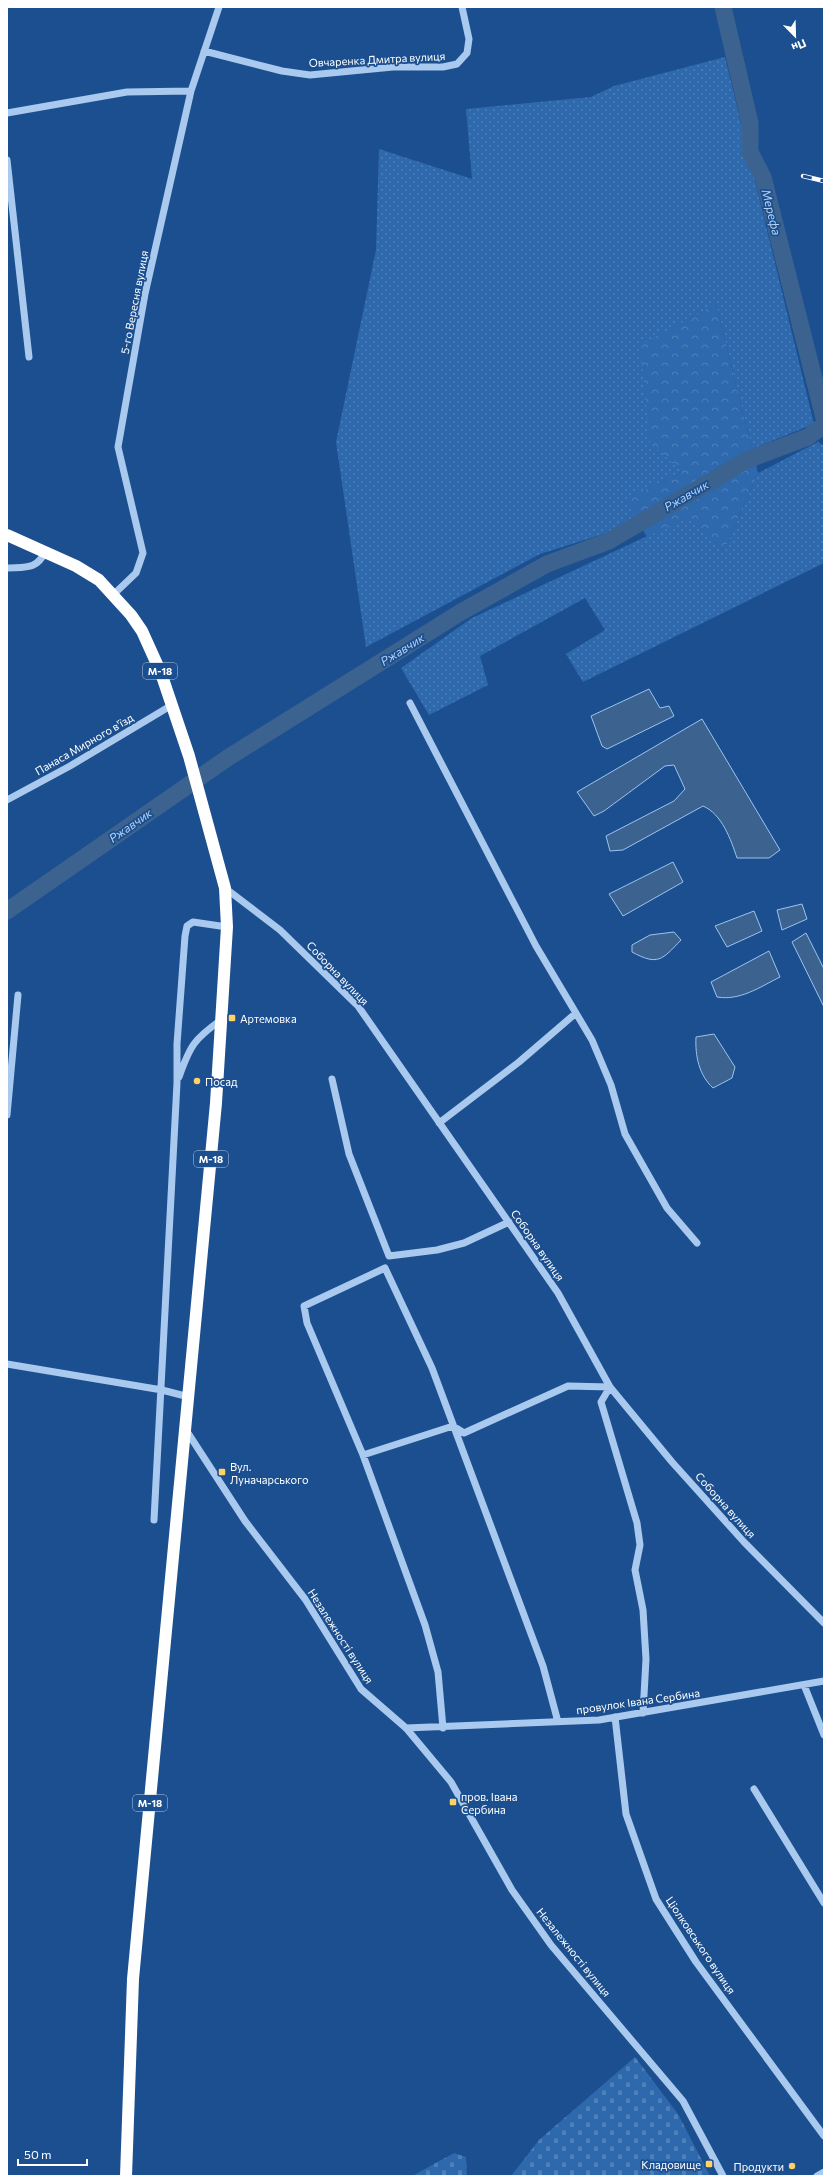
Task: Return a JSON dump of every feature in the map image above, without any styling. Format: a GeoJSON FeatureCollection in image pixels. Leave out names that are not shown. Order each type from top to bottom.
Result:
{"type":"FeatureCollection","features":[{"type":"Feature","properties":{"kind":"highway","name":"М-18"},"geometry":{"type":"LineString","coordinates":[[7,535],[46,551],[93,577],[114,594],[142,631],[161,673],[189,756],[204,806],[225,888],[227,927],[216,1103],[133,1979],[126,2176]]}},
{"type":"Feature","properties":{"kind":"street","name":"5-го Вересня вулиця"},"geometry":{"type":"LineString","coordinates":[[114,594],[136,573],[143,553],[118,447],[145,294],[191,92],[219,7]]}},
{"type":"Feature","properties":{"kind":"street","name":"Овчаренка Дмитра вулиця"},"geometry":{"type":"LineString","coordinates":[[204,51],[282,71],[310,75],[393,67],[443,67],[457,64],[467,53],[469,39],[462,7]]}},
{"type":"Feature","properties":{"kind":"street"},"geometry":{"type":"LineString","coordinates":[[7,113],[128,92],[191,92]]}},
{"type":"Feature","properties":{"kind":"street"},"geometry":{"type":"LineString","coordinates":[[7,160],[30,357]]}},
{"type":"Feature","properties":{"kind":"street"},"geometry":{"type":"LineString","coordinates":[[7,568],[34,566],[41,561],[46,551]]}},
{"type":"Feature","properties":{"kind":"street"},"geometry":{"type":"LineString","coordinates":[[410,703],[536,946],[592,1040],[611,1085],[625,1134],[667,1208],[697,1243]]}},
{"type":"Feature","properties":{"kind":"street","name":"Панаса Мирного в'їзд"},"geometry":{"type":"LineString","coordinates":[[7,800],[70,766],[172,705]]}},
{"type":"Feature","properties":{"kind":"street","name":"Соборна вулиця"},"geometry":{"type":"LineString","coordinates":[[225,888],[280,930],[358,1006],[558,1293],[610,1387],[672,1462],[739,1537],[824,1623]]}},
{"type":"Feature","properties":{"kind":"street"},"geometry":{"type":"LineString","coordinates":[[154,1520],[177,1083],[176,1044],[187,926],[193,922],[227,927]]}},
{"type":"Feature","properties":{"kind":"street"},"geometry":{"type":"LineString","coordinates":[[7,1115],[18,995]]}},
{"type":"Feature","properties":{"kind":"street"},"geometry":{"type":"LineString","coordinates":[[439,1123],[519,1062],[576,1013]]}},
{"type":"Feature","properties":{"kind":"street"},"geometry":{"type":"LineString","coordinates":[[177,1083],[188,1051],[204,1032],[222,1020]]}},
{"type":"Feature","properties":{"kind":"street"},"geometry":{"type":"LineString","coordinates":[[332,1079],[349,1154],[389,1256],[385,1268],[432,1368],[543,1666],[558,1722]]}},
{"type":"Feature","properties":{"kind":"street"},"geometry":{"type":"LineString","coordinates":[[389,1256],[437,1250],[464,1243],[508,1222]]}},
{"type":"Feature","properties":{"kind":"street"},"geometry":{"type":"LineString","coordinates":[[385,1268],[304,1306],[307,1323],[363,1455],[427,1631],[438,1672],[443,1728]]}},
{"type":"Feature","properties":{"kind":"street"},"geometry":{"type":"LineString","coordinates":[[7,1364],[162,1390],[189,1397]]}},
{"type":"Feature","properties":{"kind":"street"},"geometry":{"type":"LineString","coordinates":[[453,1426],[464,1433],[568,1386],[610,1387],[601,1402],[637,1523],[640,1546],[635,1570],[643,1610],[646,1659],[643,1712]]}},
{"type":"Feature","properties":{"kind":"street"},"geometry":{"type":"LineString","coordinates":[[363,1455],[453,1426]]}},
{"type":"Feature","properties":{"kind":"street","name":"Незалежності вулиця"},"geometry":{"type":"LineString","coordinates":[[186,1430],[245,1521],[305,1599],[361,1689],[406,1728],[451,1782],[512,1890],[551,1945],[683,2101],[723,2176]]}},
{"type":"Feature","properties":{"kind":"street","name":"провулок Івана Сербина"},"geometry":{"type":"LineString","coordinates":[[406,1728],[443,1728],[558,1722],[615,1717],[824,1682]]}},
{"type":"Feature","properties":{"kind":"street"},"geometry":{"type":"LineString","coordinates":[[804,1685],[824,1735]]}},
{"type":"Feature","properties":{"kind":"street","name":"Ціолковського вулиця"},"geometry":{"type":"LineString","coordinates":[[615,1717],[626,1814],[656,1899],[696,1962],[824,2136]]}},
{"type":"Feature","properties":{"kind":"street"},"geometry":{"type":"LineString","coordinates":[[754,1789],[824,1903]]}},
{"type":"Feature","properties":{"kind":"street"},"geometry":{"type":"LineString","coordinates":[[817,2176],[824,2172]]}},
{"type":"Feature","properties":{"kind":"green space"},"geometry":{"type":"Polygon","coordinates":[[[725,57],[814,424],[752,449],[716,304],[682,472],[626,500],[639,523],[540,554],[366,647],[336,442],[376,250],[379,149],[472,179],[466,109],[591,97],[614,86],[725,57]]]}},
{"type":"Feature","properties":{"kind":"green space"},"geometry":{"type":"Polygon","coordinates":[[[716,304],[758,473],[724,551],[690,517],[647,537],[625,500],[682,472],[650,443],[640,345],[716,304]]]}},
{"type":"Feature","properties":{"kind":"green space"},"geometry":{"type":"Polygon","coordinates":[[[818,442],[824,446],[824,563],[583,682],[566,654],[605,630],[585,598],[480,656],[488,685],[429,715],[401,668],[472,618],[690,516],[724,551],[758,473],[818,442]]]}},
{"type":"Feature","properties":{"kind":"green space"},"geometry":{"type":"Polygon","coordinates":[[[635,2057],[678,2114],[710,2176],[511,2176],[539,2140],[635,2057]]]}},
{"type":"Feature","properties":{"kind":"green space"},"geometry":{"type":"Polygon","coordinates":[[[454,2153],[466,2157],[467,2176],[412,2176],[454,2153]]]}},
{"type":"Feature","properties":{"kind":"shaded area"},"geometry":{"type":"Polygon","coordinates":[[[649,689],[660,708],[669,706],[674,716],[607,749],[602,746],[591,716],[649,689]]]}},
{"type":"Feature","properties":{"kind":"shaded area"},"geometry":{"type":"Polygon","coordinates":[[[702,719],[780,850],[769,858],[737,858],[729,836],[721,821],[710,810],[703,806],[623,850],[610,851],[606,836],[674,801],[685,789],[674,765],[665,766],[604,811],[594,816],[577,792],[702,719]]]}},
{"type":"Feature","properties":{"kind":"shaded area"},"geometry":{"type":"Polygon","coordinates":[[[673,862],[683,882],[623,916],[609,894],[673,862]]]}},
{"type":"Feature","properties":{"kind":"shaded area"},"geometry":{"type":"Polygon","coordinates":[[[802,904],[807,919],[782,930],[777,910],[802,904]]]}},
{"type":"Feature","properties":{"kind":"shaded area"},"geometry":{"type":"Polygon","coordinates":[[[754,911],[762,931],[727,947],[715,926],[754,911]]]}},
{"type":"Feature","properties":{"kind":"shaded area"},"geometry":{"type":"Polygon","coordinates":[[[674,932],[681,940],[669,952],[659,959],[648,959],[632,952],[632,945],[650,935],[674,932]]]}},
{"type":"Feature","properties":{"kind":"shaded area"},"geometry":{"type":"Polygon","coordinates":[[[806,933],[824,969],[824,1007],[792,942],[806,933]]]}},
{"type":"Feature","properties":{"kind":"shaded area"},"geometry":{"type":"Polygon","coordinates":[[[769,951],[780,977],[742,995],[725,998],[717,997],[711,982],[769,951]]]}},
{"type":"Feature","properties":{"kind":"shaded area"},"geometry":{"type":"Polygon","coordinates":[[[714,1034],[735,1067],[732,1078],[713,1088],[704,1077],[699,1065],[696,1051],[696,1037],[714,1034]]]}},
{"type":"Feature","properties":{"kind":"waterway","name":"Мерефа"},"geometry":{"type":"LineString","coordinates":[[723,7],[750,123],[750,152],[763,177],[824,418]]}},
{"type":"Feature","properties":{"kind":"waterway","name":"Ржавчик"},"geometry":{"type":"LineString","coordinates":[[7,911],[229,757],[461,612],[547,564],[609,541],[747,460],[808,437],[820,428]]}},
{"type":"Feature","properties":{"kind":"railway"},"geometry":{"type":"LineString","coordinates":[[803,176],[824,181]]}},
{"type":"Feature","properties":{"kind":"place","name":"Артемовка"},"geometry":{"type":"Point","coordinates":[232,1018]}},
{"type":"Feature","properties":{"kind":"place","name":"Посад"},"geometry":{"type":"Point","coordinates":[197,1081]}},
{"type":"Feature","properties":{"kind":"place","name":"Вул. Луначарського"},"geometry":{"type":"Point","coordinates":[222,1472]}},
{"type":"Feature","properties":{"kind":"place","name":"пров. Івана Сербина"},"geometry":{"type":"Point","coordinates":[453,1802]}},
{"type":"Feature","properties":{"kind":"place","name":"Кладовище"},"geometry":{"type":"Point","coordinates":[709,2164]}},
{"type":"Feature","properties":{"kind":"place","name":"Продукти"},"geometry":{"type":"Point","coordinates":[792,2166]}}]}
